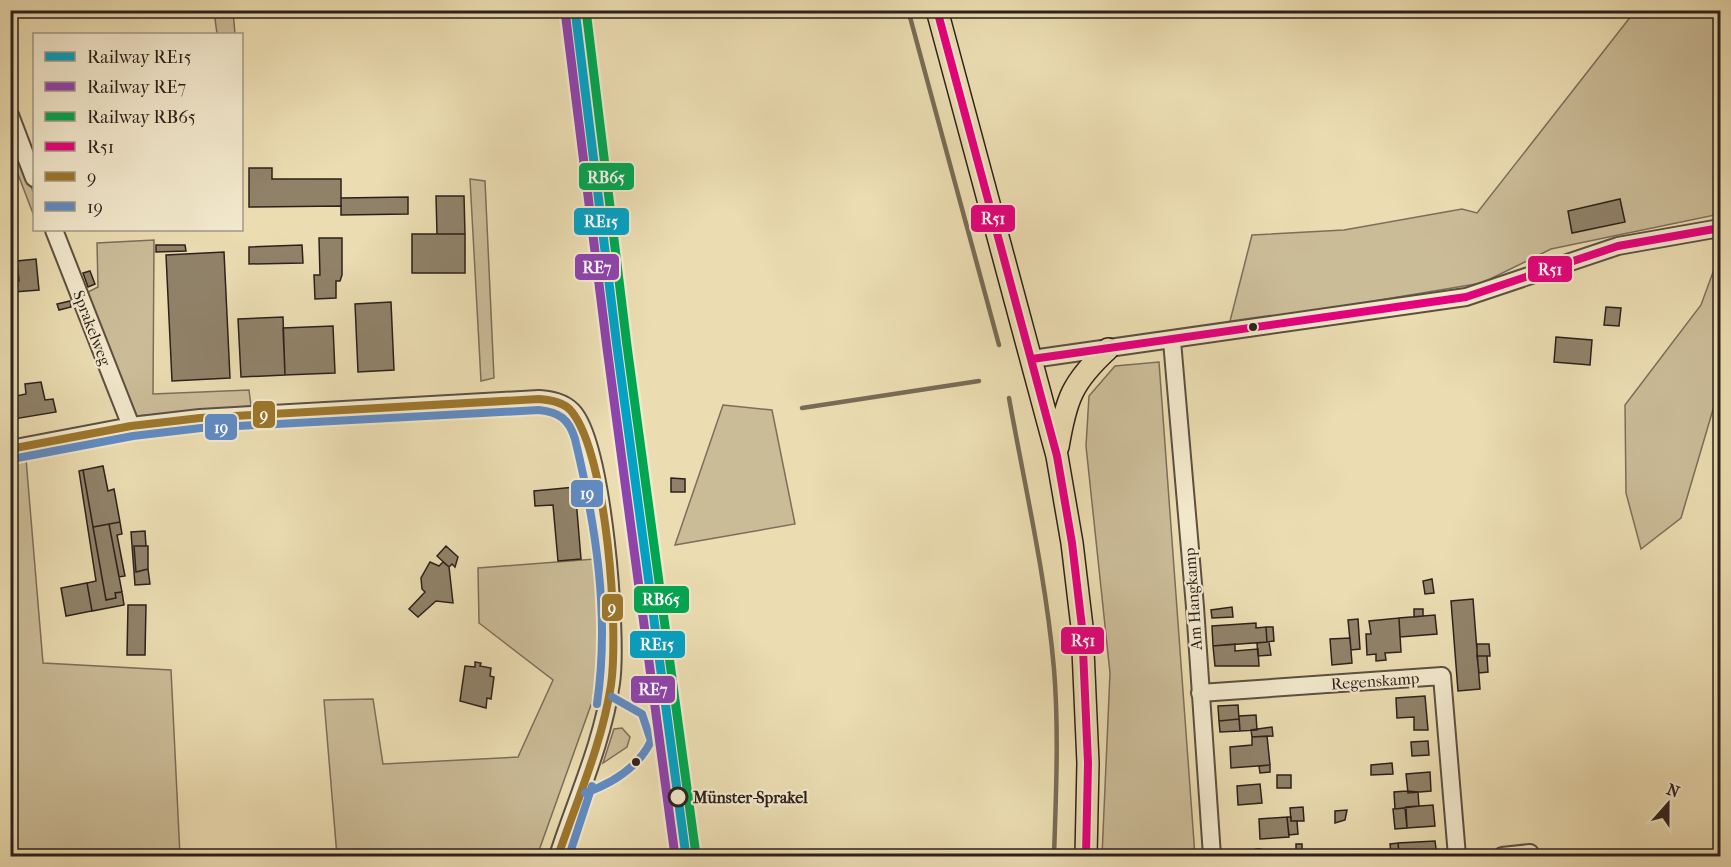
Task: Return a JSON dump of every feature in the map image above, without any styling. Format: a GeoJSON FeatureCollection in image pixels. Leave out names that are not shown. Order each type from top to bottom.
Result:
{"type":"FeatureCollection","features":[{"type":"Feature","properties":{"kind":"main road"},"geometry":{"type":"LineString","coordinates":[[938,10],[1057,456],[1072,543],[1082,627],[1088,763],[1086,856]]}},
{"type":"Feature","properties":{"kind":"main road"},"geometry":{"type":"LineString","coordinates":[[1057,456],[1070,395],[1084,372],[1108,349]]}},
{"type":"Feature","properties":{"kind":"street"},"geometry":{"type":"LineString","coordinates":[[10,115],[33,175]]}},
{"type":"Feature","properties":{"kind":"street"},"geometry":{"type":"LineString","coordinates":[[1032,359],[1172,341],[1466,297],[1618,246],[1720,228]]}},
{"type":"Feature","properties":{"kind":"street","name":"Sprakelweg"},"geometry":{"type":"LineString","coordinates":[[54,231],[131,426]]}},
{"type":"Feature","properties":{"kind":"street","name":"Am Hangkamp"},"geometry":{"type":"LineString","coordinates":[[1172,341],[1212,856]]}},
{"type":"Feature","properties":{"kind":"street"},"geometry":{"type":"LineString","coordinates":[[10,449],[131,426],[200,418],[553,400],[566,406],[579,423],[600,503],[611,587],[613,629],[611,682],[599,732],[558,856]]}},
{"type":"Feature","properties":{"kind":"street","name":"Regenskamp"},"geometry":{"type":"LineString","coordinates":[[1200,693],[1442,676],[1457,856]]}},
{"type":"Feature","properties":{"kind":"street"},"geometry":{"type":"LineString","coordinates":[[1502,856],[1530,853]]}},
{"type":"Feature","properties":{"kind":"shaded area"},"geometry":{"type":"Polygon","coordinates":[[[214,11],[233,11],[235,33],[217,33],[214,11]]]}},
{"type":"Feature","properties":{"kind":"shaded area"},"geometry":{"type":"Polygon","coordinates":[[[1635,11],[1720,11],[1720,214],[1551,249],[1482,283],[1229,325],[1252,235],[1344,230],[1462,209],[1477,213],[1635,11]]]}},
{"type":"Feature","properties":{"kind":"shaded area"},"geometry":{"type":"Polygon","coordinates":[[[10,132],[33,191],[33,213],[11,156],[10,132]]]}},
{"type":"Feature","properties":{"kind":"shaded area"},"geometry":{"type":"Polygon","coordinates":[[[470,179],[485,181],[494,378],[481,381],[470,179]]]}},
{"type":"Feature","properties":{"kind":"shaded area"},"geometry":{"type":"Polygon","coordinates":[[[154,240],[153,394],[249,390],[251,406],[137,416],[86,293],[98,287],[97,243],[154,240]]]}},
{"type":"Feature","properties":{"kind":"shaded area"},"geometry":{"type":"Polygon","coordinates":[[[1720,253],[1720,397],[1717,396],[1681,518],[1641,549],[1626,493],[1625,405],[1701,305],[1720,253]]]}},
{"type":"Feature","properties":{"kind":"shaded area"},"geometry":{"type":"Polygon","coordinates":[[[1159,362],[1195,856],[1102,856],[1110,673],[1086,446],[1089,396],[1115,366],[1159,362]]]}},
{"type":"Feature","properties":{"kind":"shaded area"},"geometry":{"type":"Polygon","coordinates":[[[723,405],[772,410],[795,524],[675,545],[723,405]]]}},
{"type":"Feature","properties":{"kind":"shaded area"},"geometry":{"type":"Polygon","coordinates":[[[26,459],[43,663],[171,670],[180,856],[11,856],[10,461],[26,459]]]}},
{"type":"Feature","properties":{"kind":"shaded area"},"geometry":{"type":"Polygon","coordinates":[[[595,559],[599,656],[592,702],[537,856],[337,856],[324,700],[373,699],[383,764],[518,757],[553,680],[479,623],[478,568],[595,559]]]}},
{"type":"Feature","properties":{"kind":"shaded area"},"geometry":{"type":"Polygon","coordinates":[[[622,728],[630,737],[627,747],[603,763],[614,729],[622,728]]]}},
{"type":"Feature","properties":{"kind":"building"},"geometry":{"type":"Polygon","coordinates":[[[249,168],[272,168],[272,179],[341,179],[341,206],[249,207],[249,168]]]}},
{"type":"Feature","properties":{"kind":"building"},"geometry":{"type":"Polygon","coordinates":[[[436,196],[464,196],[465,234],[437,234],[436,196]]]}},
{"type":"Feature","properties":{"kind":"building"},"geometry":{"type":"Polygon","coordinates":[[[408,197],[408,214],[341,215],[341,198],[408,197]]]}},
{"type":"Feature","properties":{"kind":"building"},"geometry":{"type":"Polygon","coordinates":[[[1620,199],[1625,222],[1572,233],[1568,211],[1620,199]]]}},
{"type":"Feature","properties":{"kind":"building"},"geometry":{"type":"Polygon","coordinates":[[[412,234],[465,234],[465,273],[412,273],[412,234]]]}},
{"type":"Feature","properties":{"kind":"building"},"geometry":{"type":"Polygon","coordinates":[[[319,238],[342,238],[342,275],[340,281],[336,281],[336,298],[315,299],[314,275],[320,275],[319,238]]]}},
{"type":"Feature","properties":{"kind":"building"},"geometry":{"type":"Polygon","coordinates":[[[156,245],[185,245],[186,251],[156,252],[156,245]]]}},
{"type":"Feature","properties":{"kind":"building"},"geometry":{"type":"Polygon","coordinates":[[[302,245],[303,263],[249,264],[249,247],[302,245]]]}},
{"type":"Feature","properties":{"kind":"building"},"geometry":{"type":"Polygon","coordinates":[[[224,252],[230,378],[172,381],[166,255],[224,252]]]}},
{"type":"Feature","properties":{"kind":"building"},"geometry":{"type":"Polygon","coordinates":[[[36,259],[39,290],[14,292],[13,283],[19,281],[17,261],[36,259]]]}},
{"type":"Feature","properties":{"kind":"building"},"geometry":{"type":"Polygon","coordinates":[[[90,271],[95,284],[88,287],[83,273],[90,271]]]}},
{"type":"Feature","properties":{"kind":"building"},"geometry":{"type":"Polygon","coordinates":[[[70,301],[71,307],[59,310],[57,304],[70,301]]]}},
{"type":"Feature","properties":{"kind":"building"},"geometry":{"type":"Polygon","coordinates":[[[391,302],[394,370],[358,372],[355,304],[391,302]]]}},
{"type":"Feature","properties":{"kind":"building"},"geometry":{"type":"Polygon","coordinates":[[[1606,307],[1621,308],[1619,326],[1604,325],[1606,307]]]}},
{"type":"Feature","properties":{"kind":"building"},"geometry":{"type":"Polygon","coordinates":[[[283,317],[285,375],[241,377],[238,319],[283,317]]]}},
{"type":"Feature","properties":{"kind":"building"},"geometry":{"type":"Polygon","coordinates":[[[333,326],[335,373],[285,375],[283,328],[333,326]]]}},
{"type":"Feature","properties":{"kind":"building"},"geometry":{"type":"Polygon","coordinates":[[[1556,337],[1592,340],[1590,365],[1554,362],[1556,337]]]}},
{"type":"Feature","properties":{"kind":"building"},"geometry":{"type":"Polygon","coordinates":[[[41,382],[45,400],[53,399],[56,412],[14,419],[11,397],[26,394],[25,384],[41,382]]]}},
{"type":"Feature","properties":{"kind":"building"},"geometry":{"type":"Polygon","coordinates":[[[103,466],[108,491],[114,489],[120,522],[93,527],[83,470],[103,466]]]}},
{"type":"Feature","properties":{"kind":"building"},"geometry":{"type":"Polygon","coordinates":[[[83,470],[106,600],[116,598],[115,593],[122,592],[124,605],[92,611],[87,583],[96,581],[79,471],[83,470]]]}},
{"type":"Feature","properties":{"kind":"building"},"geometry":{"type":"Polygon","coordinates":[[[671,478],[685,479],[685,492],[671,492],[671,478]]]}},
{"type":"Feature","properties":{"kind":"building"},"geometry":{"type":"Polygon","coordinates":[[[575,487],[581,559],[558,561],[553,505],[535,506],[534,491],[575,487]]]}},
{"type":"Feature","properties":{"kind":"building"},"geometry":{"type":"Polygon","coordinates":[[[120,522],[122,534],[117,535],[125,576],[119,577],[109,524],[120,522]]]}},
{"type":"Feature","properties":{"kind":"building"},"geometry":{"type":"Polygon","coordinates":[[[109,524],[122,592],[115,593],[116,598],[106,600],[93,527],[109,524]]]}},
{"type":"Feature","properties":{"kind":"building"},"geometry":{"type":"Polygon","coordinates":[[[145,531],[146,546],[134,546],[136,572],[148,569],[150,584],[135,585],[131,532],[145,531]]]}},
{"type":"Feature","properties":{"kind":"building"},"geometry":{"type":"Polygon","coordinates":[[[134,546],[148,546],[148,569],[136,572],[134,546]]]}},
{"type":"Feature","properties":{"kind":"building"},"geometry":{"type":"Polygon","coordinates":[[[446,546],[458,557],[455,567],[452,564],[449,567],[437,556],[446,546]]]}},
{"type":"Feature","properties":{"kind":"building"},"geometry":{"type":"Polygon","coordinates":[[[430,562],[439,566],[443,562],[449,567],[453,603],[436,601],[418,617],[409,609],[425,592],[422,589],[421,578],[430,562]]]}},
{"type":"Feature","properties":{"kind":"building"},"geometry":{"type":"Polygon","coordinates":[[[1432,579],[1434,593],[1425,594],[1423,581],[1432,579]]]}},
{"type":"Feature","properties":{"kind":"building"},"geometry":{"type":"Polygon","coordinates":[[[87,583],[92,611],[66,616],[61,588],[87,583]]]}},
{"type":"Feature","properties":{"kind":"building"},"geometry":{"type":"Polygon","coordinates":[[[1473,599],[1480,689],[1458,691],[1451,601],[1473,599]]]}},
{"type":"Feature","properties":{"kind":"building"},"geometry":{"type":"Polygon","coordinates":[[[128,605],[146,605],[145,655],[127,655],[128,605]]]}},
{"type":"Feature","properties":{"kind":"building"},"geometry":{"type":"Polygon","coordinates":[[[1232,607],[1233,617],[1212,618],[1211,610],[1232,607]]]}},
{"type":"Feature","properties":{"kind":"building"},"geometry":{"type":"Polygon","coordinates":[[[1414,609],[1423,609],[1423,616],[1414,617],[1414,609]]]}},
{"type":"Feature","properties":{"kind":"building"},"geometry":{"type":"Polygon","coordinates":[[[1435,615],[1437,634],[1400,637],[1399,618],[1435,615]]]}},
{"type":"Feature","properties":{"kind":"building"},"geometry":{"type":"Polygon","coordinates":[[[1399,618],[1401,652],[1385,653],[1386,660],[1376,661],[1376,654],[1367,655],[1366,634],[1371,634],[1369,621],[1399,618]]]}},
{"type":"Feature","properties":{"kind":"building"},"geometry":{"type":"Polygon","coordinates":[[[1358,619],[1360,649],[1351,650],[1348,620],[1358,619]]]}},
{"type":"Feature","properties":{"kind":"building"},"geometry":{"type":"Polygon","coordinates":[[[1256,623],[1256,628],[1266,627],[1267,642],[1213,646],[1212,626],[1256,623]]]}},
{"type":"Feature","properties":{"kind":"building"},"geometry":{"type":"Polygon","coordinates":[[[1266,627],[1273,627],[1274,641],[1267,642],[1266,627]]]}},
{"type":"Feature","properties":{"kind":"building"},"geometry":{"type":"Polygon","coordinates":[[[1350,638],[1352,663],[1332,665],[1330,639],[1350,638]]]}},
{"type":"Feature","properties":{"kind":"building"},"geometry":{"type":"Polygon","coordinates":[[[1269,642],[1271,655],[1258,656],[1257,643],[1269,642]]]}},
{"type":"Feature","properties":{"kind":"building"},"geometry":{"type":"Polygon","coordinates":[[[1235,644],[1235,651],[1258,649],[1259,666],[1215,666],[1213,646],[1235,644]]]}},
{"type":"Feature","properties":{"kind":"building"},"geometry":{"type":"Polygon","coordinates":[[[1477,644],[1489,644],[1490,656],[1477,656],[1477,644]]]}},
{"type":"Feature","properties":{"kind":"building"},"geometry":{"type":"Polygon","coordinates":[[[1477,656],[1487,656],[1488,672],[1479,673],[1477,656]]]}},
{"type":"Feature","properties":{"kind":"building"},"geometry":{"type":"Polygon","coordinates":[[[475,662],[481,663],[480,666],[491,668],[490,676],[494,677],[491,699],[487,698],[486,708],[460,701],[465,666],[475,667],[475,662]]]}},
{"type":"Feature","properties":{"kind":"building"},"geometry":{"type":"Polygon","coordinates":[[[1425,696],[1428,730],[1414,730],[1414,717],[1397,718],[1396,698],[1425,696]]]}},
{"type":"Feature","properties":{"kind":"building"},"geometry":{"type":"Polygon","coordinates":[[[1238,705],[1239,719],[1219,721],[1218,706],[1238,705]]]}},
{"type":"Feature","properties":{"kind":"building"},"geometry":{"type":"Polygon","coordinates":[[[1256,715],[1257,730],[1240,731],[1239,716],[1256,715]]]}},
{"type":"Feature","properties":{"kind":"building"},"geometry":{"type":"Polygon","coordinates":[[[1239,719],[1240,731],[1220,732],[1219,721],[1239,719]]]}},
{"type":"Feature","properties":{"kind":"building"},"geometry":{"type":"Polygon","coordinates":[[[1272,727],[1273,736],[1252,737],[1251,730],[1272,727]]]}},
{"type":"Feature","properties":{"kind":"building"},"geometry":{"type":"Polygon","coordinates":[[[1267,736],[1270,765],[1231,768],[1230,747],[1252,745],[1252,737],[1267,736]]]}},
{"type":"Feature","properties":{"kind":"building"},"geometry":{"type":"Polygon","coordinates":[[[1428,741],[1429,755],[1412,756],[1411,742],[1428,741]]]}},
{"type":"Feature","properties":{"kind":"building"},"geometry":{"type":"Polygon","coordinates":[[[1392,763],[1393,774],[1371,775],[1371,765],[1392,763]]]}},
{"type":"Feature","properties":{"kind":"building"},"geometry":{"type":"Polygon","coordinates":[[[1270,765],[1270,772],[1260,773],[1259,766],[1270,765]]]}},
{"type":"Feature","properties":{"kind":"building"},"geometry":{"type":"Polygon","coordinates":[[[1430,772],[1431,791],[1408,793],[1406,774],[1430,772]]]}},
{"type":"Feature","properties":{"kind":"building"},"geometry":{"type":"Polygon","coordinates":[[[1277,775],[1291,775],[1291,788],[1277,788],[1277,775]]]}},
{"type":"Feature","properties":{"kind":"building"},"geometry":{"type":"Polygon","coordinates":[[[1260,784],[1262,803],[1238,805],[1237,786],[1260,784]]]}},
{"type":"Feature","properties":{"kind":"building"},"geometry":{"type":"Polygon","coordinates":[[[1394,792],[1418,792],[1419,806],[1395,809],[1394,792]]]}},
{"type":"Feature","properties":{"kind":"building"},"geometry":{"type":"Polygon","coordinates":[[[1433,805],[1435,826],[1407,828],[1406,807],[1433,805]]]}},
{"type":"Feature","properties":{"kind":"building"},"geometry":{"type":"Polygon","coordinates":[[[1303,807],[1304,821],[1291,821],[1290,808],[1303,807]]]}},
{"type":"Feature","properties":{"kind":"building"},"geometry":{"type":"Polygon","coordinates":[[[1405,808],[1407,828],[1395,829],[1393,809],[1405,808]]]}},
{"type":"Feature","properties":{"kind":"building"},"geometry":{"type":"Polygon","coordinates":[[[1347,810],[1345,820],[1335,823],[1335,811],[1347,810]]]}},
{"type":"Feature","properties":{"kind":"building"},"geometry":{"type":"Polygon","coordinates":[[[1287,817],[1291,817],[1291,821],[1297,821],[1298,834],[1289,835],[1287,817]]]}},
{"type":"Feature","properties":{"kind":"building"},"geometry":{"type":"Polygon","coordinates":[[[1287,817],[1289,837],[1260,839],[1259,819],[1287,817]]]}},
{"type":"Feature","properties":{"kind":"building"},"geometry":{"type":"Polygon","coordinates":[[[1435,841],[1437,856],[1402,856],[1402,853],[1399,853],[1398,843],[1435,841]]]}},
{"type":"Feature","properties":{"kind":"building"},"geometry":{"type":"Polygon","coordinates":[[[1398,843],[1399,853],[1391,853],[1390,844],[1398,843]]]}},
{"type":"Feature","properties":{"kind":"building"},"geometry":{"type":"Polygon","coordinates":[[[1296,844],[1302,844],[1302,856],[1296,856],[1296,844]]]}},
{"type":"Feature","properties":{"kind":"building"},"geometry":{"type":"Polygon","coordinates":[[[1256,849],[1261,849],[1261,856],[1242,856],[1242,854],[1256,853],[1256,849]]]}},
{"type":"Feature","properties":{"kind":"building"},"geometry":{"type":"Polygon","coordinates":[[[646,851],[647,856],[604,856],[646,851]]]}},
{"type":"Feature","properties":{"kind":"building"},"geometry":{"type":"Polygon","coordinates":[[[1282,851],[1282,856],[1261,856],[1261,853],[1282,851]]]}},
{"type":"Feature","properties":{"kind":"waterway"},"geometry":{"type":"LineString","coordinates":[[910,17],[999,345]]}},
{"type":"Feature","properties":{"kind":"waterway"},"geometry":{"type":"LineString","coordinates":[[802,408],[979,381]]}},
{"type":"Feature","properties":{"kind":"waterway"},"geometry":{"type":"LineString","coordinates":[[1009,398],[1040,567],[1054,669],[1057,739],[1054,856]]}},
{"type":"Feature","properties":{"kind":"rail line","name":"RE15"},"geometry":{"type":"LineString","coordinates":[[575,10],[617,347],[686,856]]}},
{"type":"Feature","properties":{"kind":"rail line","name":"RB65"},"geometry":{"type":"LineString","coordinates":[[586,10],[627,346],[696,855]]}},
{"type":"Feature","properties":{"kind":"rail line","name":"RE7"},"geometry":{"type":"LineString","coordinates":[[565,11],[607,348],[675,856]]}},
{"type":"Feature","properties":{"kind":"transit line","name":"R51"},"geometry":{"type":"LineString","coordinates":[[937,10],[1057,456],[1072,543],[1082,627],[1088,763],[1086,856]]}},
{"type":"Feature","properties":{"kind":"transit line","name":"R51"},"geometry":{"type":"LineString","coordinates":[[1032,359],[1466,297],[1618,246],[1720,228]]}},
{"type":"Feature","properties":{"kind":"transit line","name":"9"},"geometry":{"type":"LineString","coordinates":[[10,449],[131,426],[200,418],[539,399],[565,406],[572,412],[584,434],[594,465],[602,503],[611,586],[613,659],[611,685],[602,729],[558,856]]}},
{"type":"Feature","properties":{"kind":"transit line","name":"19"},"geometry":{"type":"LineString","coordinates":[[12,459],[133,436],[201,428],[539,410],[558,415],[570,426],[575,439],[595,538],[602,637],[597,704]]}},
{"type":"Feature","properties":{"kind":"transit line","name":"19"},"geometry":{"type":"LineString","coordinates":[[585,793],[615,779],[632,767],[646,751],[651,741],[642,714],[612,697]]}},
{"type":"Feature","properties":{"kind":"transit line","name":"19"},"geometry":{"type":"LineString","coordinates":[[569,856],[592,786]]}},
{"type":"Feature","properties":{"kind":"place","name":"Münster-Sprakel"},"geometry":{"type":"Point","coordinates":[678,797]}}]}
